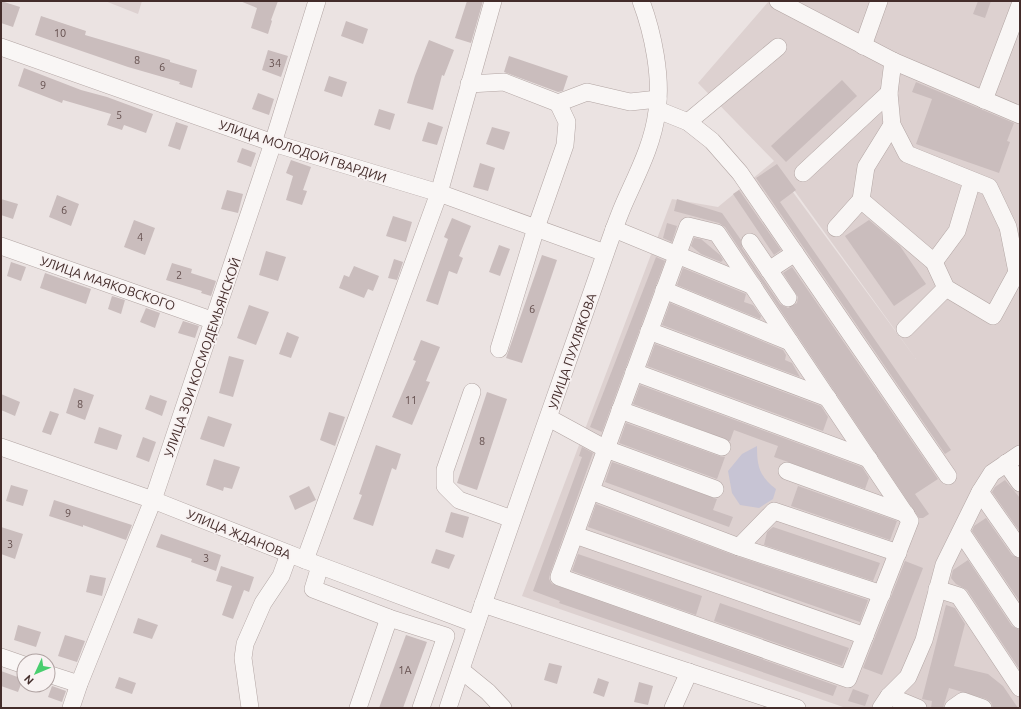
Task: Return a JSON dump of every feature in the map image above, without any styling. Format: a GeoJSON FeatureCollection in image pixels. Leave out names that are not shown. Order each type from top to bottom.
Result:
{"type":"FeatureCollection","features":[{"type":"Feature","properties":{"kind":"street","name":"УЛИЦА ЗОИ КОСМОДЕМЬЯНСКОЙ"},"geometry":{"type":"LineString","coordinates":[[71,708],[79,684],[154,500],[273,144],[318,1]]}},
{"type":"Feature","properties":{"kind":"street"},"geometry":{"type":"LineString","coordinates":[[421,708],[446,636],[389,618],[313,589],[312,563],[438,193],[493,1]]}},
{"type":"Feature","properties":{"kind":"street","name":"УЛИЦА ПУХЛЯКОВА"},"geometry":{"type":"LineString","coordinates":[[448,708],[605,253],[645,155],[658,104],[657,69],[652,37],[641,1]]}},
{"type":"Feature","properties":{"kind":"street"},"geometry":{"type":"LineString","coordinates":[[778,1],[893,61],[1020,115]]}},
{"type":"Feature","properties":{"kind":"street"},"geometry":{"type":"LineString","coordinates":[[863,46],[878,1]]}},
{"type":"Feature","properties":{"kind":"street"},"geometry":{"type":"LineString","coordinates":[[984,100],[1020,5]]}},
{"type":"Feature","properties":{"kind":"street","name":"УЛИЦА МОЛОДОЙ ГВАРДИИ"},"geometry":{"type":"LineString","coordinates":[[1,47],[273,144],[438,193],[605,253]]}},
{"type":"Feature","properties":{"kind":"street"},"geometry":{"type":"LineString","coordinates":[[688,122],[778,47]]}},
{"type":"Feature","properties":{"kind":"street"},"geometry":{"type":"LineString","coordinates":[[861,200],[934,262],[946,288],[993,316],[1017,272],[1008,227],[989,187],[907,154],[892,125],[890,93],[893,61]]}},
{"type":"Feature","properties":{"kind":"street"},"geometry":{"type":"LineString","coordinates":[[469,84],[504,82],[558,103],[587,92],[630,102],[658,104],[688,122],[712,141],[740,173],[948,476]]}},
{"type":"Feature","properties":{"kind":"street"},"geometry":{"type":"LineString","coordinates":[[803,173],[890,93]]}},
{"type":"Feature","properties":{"kind":"street"},"geometry":{"type":"LineString","coordinates":[[499,349],[536,228],[565,145],[567,122],[558,103]]}},
{"type":"Feature","properties":{"kind":"street"},"geometry":{"type":"LineString","coordinates":[[836,228],[861,200],[866,167],[892,125]]}},
{"type":"Feature","properties":{"kind":"street"},"geometry":{"type":"LineString","coordinates":[[934,262],[957,231],[972,181]]}},
{"type":"Feature","properties":{"kind":"street"},"geometry":{"type":"LineString","coordinates":[[688,226],[717,233],[753,286],[910,521],[848,679],[559,577],[688,226]]}},
{"type":"Feature","properties":{"kind":"street"},"geometry":{"type":"LineString","coordinates":[[614,230],[753,286]]}},
{"type":"Feature","properties":{"kind":"street"},"geometry":{"type":"LineString","coordinates":[[750,242],[788,298]]}},
{"type":"Feature","properties":{"kind":"street","name":"УЛИЦА МАЯКОВСКОГО"},"geometry":{"type":"LineString","coordinates":[[1,246],[214,321]]}},
{"type":"Feature","properties":{"kind":"street"},"geometry":{"type":"LineString","coordinates":[[768,270],[795,253]]}},
{"type":"Feature","properties":{"kind":"street"},"geometry":{"type":"LineString","coordinates":[[904,330],[946,288]]}},
{"type":"Feature","properties":{"kind":"street"},"geometry":{"type":"LineString","coordinates":[[664,290],[790,342]]}},
{"type":"Feature","properties":{"kind":"street"},"geometry":{"type":"LineString","coordinates":[[649,331],[828,398]]}},
{"type":"Feature","properties":{"kind":"street"},"geometry":{"type":"LineString","coordinates":[[634,372],[869,459]]}},
{"type":"Feature","properties":{"kind":"street"},"geometry":{"type":"LineString","coordinates":[[472,392],[445,470],[445,486],[459,500],[512,519]]}},
{"type":"Feature","properties":{"kind":"street"},"geometry":{"type":"LineString","coordinates":[[620,410],[722,447]]}},
{"type":"Feature","properties":{"kind":"street"},"geometry":{"type":"LineString","coordinates":[[549,418],[606,449],[716,488]]}},
{"type":"Feature","properties":{"kind":"street","name":"УЛИЦА ЖДАНОВА"},"geometry":{"type":"LineString","coordinates":[[3,452],[154,500],[312,563],[476,624]]}},
{"type":"Feature","properties":{"kind":"street"},"geometry":{"type":"LineString","coordinates":[[885,702],[908,677],[924,640],[944,565],[962,532],[980,492],[992,473],[1013,459],[1020,483]]}},
{"type":"Feature","properties":{"kind":"street"},"geometry":{"type":"LineString","coordinates":[[787,471],[906,514]]}},
{"type":"Feature","properties":{"kind":"street"},"geometry":{"type":"LineString","coordinates":[[591,491],[740,547],[882,594]]}},
{"type":"Feature","properties":{"kind":"street"},"geometry":{"type":"LineString","coordinates":[[980,492],[1020,549]]}},
{"type":"Feature","properties":{"kind":"street"},"geometry":{"type":"LineString","coordinates":[[740,547],[774,511],[898,553]]}},
{"type":"Feature","properties":{"kind":"street"},"geometry":{"type":"LineString","coordinates":[[962,532],[1020,620]]}},
{"type":"Feature","properties":{"kind":"street"},"geometry":{"type":"LineString","coordinates":[[575,535],[865,636]]}},
{"type":"Feature","properties":{"kind":"street"},"geometry":{"type":"LineString","coordinates":[[250,708],[243,658],[245,644],[263,603],[281,576],[289,554]]}},
{"type":"Feature","properties":{"kind":"street"},"geometry":{"type":"LineString","coordinates":[[937,589],[959,596],[1020,688]]}},
{"type":"Feature","properties":{"kind":"street"},"geometry":{"type":"LineString","coordinates":[[483,604],[797,708]]}},
{"type":"Feature","properties":{"kind":"street"},"geometry":{"type":"LineString","coordinates":[[358,708],[389,618]]}},
{"type":"Feature","properties":{"kind":"street"},"geometry":{"type":"LineString","coordinates":[[1,657],[16,662]]}},
{"type":"Feature","properties":{"kind":"street"},"geometry":{"type":"LineString","coordinates":[[461,670],[488,692],[503,708]]}},
{"type":"Feature","properties":{"kind":"street"},"geometry":{"type":"LineString","coordinates":[[673,708],[689,672]]}},
{"type":"Feature","properties":{"kind":"street"},"geometry":{"type":"LineString","coordinates":[[56,677],[79,684]]}},
{"type":"Feature","properties":{"kind":"street"},"geometry":{"type":"LineString","coordinates":[[885,702],[918,708]]}},
{"type":"Feature","properties":{"kind":"street"},"geometry":{"type":"LineString","coordinates":[[953,708],[963,702],[983,708]]}},
{"type":"Feature","properties":{"kind":"shaded area"},"geometry":{"type":"Polygon","coordinates":[[[105,1],[142,1],[138,14],[105,1]]]}},
{"type":"Feature","properties":{"kind":"shaded area"},"geometry":{"type":"Polygon","coordinates":[[[769,1],[1020,1],[1020,708],[846,708],[522,596],[672,199],[718,207],[774,161],[698,83],[769,1]],[[786,179],[784,180],[916,359],[786,179]]]}},
{"type":"Feature","properties":{"kind":"shaded area"},"geometry":{"type":"Polygon","coordinates":[[[757,446],[760,470],[766,480],[776,489],[773,499],[759,508],[740,505],[732,493],[728,471],[742,454],[757,446]]]}},
{"type":"Feature","properties":{"kind":"building"},"geometry":{"type":"Polygon","coordinates":[[[1,1],[20,7],[13,27],[1,23],[1,1]]]}},
{"type":"Feature","properties":{"kind":"building"},"geometry":{"type":"Polygon","coordinates":[[[240,1],[278,1],[268,34],[251,28],[257,8],[240,1]]]}},
{"type":"Feature","properties":{"kind":"building"},"geometry":{"type":"Polygon","coordinates":[[[467,1],[483,1],[471,43],[455,38],[467,1]]]}},
{"type":"Feature","properties":{"kind":"building"},"geometry":{"type":"Polygon","coordinates":[[[978,1],[991,1],[985,18],[973,14],[978,1]]]}},
{"type":"Feature","properties":{"kind":"building"},"geometry":{"type":"Polygon","coordinates":[[[41,16],[86,31],[85,35],[170,60],[170,62],[197,70],[192,88],[179,84],[180,82],[128,67],[35,35],[41,16]]]}},
{"type":"Feature","properties":{"kind":"building"},"geometry":{"type":"Polygon","coordinates":[[[346,21],[368,29],[363,44],[341,36],[346,21]]]}},
{"type":"Feature","properties":{"kind":"building"},"geometry":{"type":"Polygon","coordinates":[[[429,40],[454,50],[444,76],[442,75],[433,110],[407,103],[415,76],[429,40]]]}},
{"type":"Feature","properties":{"kind":"building"},"geometry":{"type":"Polygon","coordinates":[[[268,50],[288,56],[281,77],[262,70],[268,50]]]}},
{"type":"Feature","properties":{"kind":"building"},"geometry":{"type":"Polygon","coordinates":[[[509,56],[568,76],[563,91],[558,92],[504,72],[509,56]]]}},
{"type":"Feature","properties":{"kind":"building"},"geometry":{"type":"Polygon","coordinates":[[[24,68],[81,90],[107,97],[153,114],[146,133],[124,125],[122,130],[107,125],[111,114],[63,100],[62,103],[18,86],[24,68]]]}},
{"type":"Feature","properties":{"kind":"building"},"geometry":{"type":"Polygon","coordinates":[[[329,76],[347,82],[342,97],[324,91],[329,76]]]}},
{"type":"Feature","properties":{"kind":"building"},"geometry":{"type":"Polygon","coordinates":[[[842,80],[857,96],[786,162],[771,146],[842,80]]]}},
{"type":"Feature","properties":{"kind":"building"},"geometry":{"type":"Polygon","coordinates":[[[916,82],[1014,123],[1007,141],[1010,142],[999,173],[916,144],[932,99],[912,92],[916,82]]]}},
{"type":"Feature","properties":{"kind":"building"},"geometry":{"type":"Polygon","coordinates":[[[258,93],[274,99],[269,115],[252,109],[258,93]]]}},
{"type":"Feature","properties":{"kind":"building"},"geometry":{"type":"Polygon","coordinates":[[[379,109],[395,114],[390,130],[374,125],[379,109]]]}},
{"type":"Feature","properties":{"kind":"building"},"geometry":{"type":"Polygon","coordinates":[[[176,122],[188,126],[180,150],[168,146],[176,122]]]}},
{"type":"Feature","properties":{"kind":"building"},"geometry":{"type":"Polygon","coordinates":[[[428,122],[443,127],[437,145],[422,141],[428,122]]]}},
{"type":"Feature","properties":{"kind":"building"},"geometry":{"type":"Polygon","coordinates":[[[492,127],[510,132],[504,150],[486,144],[492,127]]]}},
{"type":"Feature","properties":{"kind":"building"},"geometry":{"type":"Polygon","coordinates":[[[242,148],[256,153],[251,167],[237,162],[242,148]]]}},
{"type":"Feature","properties":{"kind":"building"},"geometry":{"type":"Polygon","coordinates":[[[291,160],[311,167],[303,190],[307,191],[302,205],[286,200],[293,176],[286,173],[291,160]]]}},
{"type":"Feature","properties":{"kind":"building"},"geometry":{"type":"Polygon","coordinates":[[[480,163],[495,168],[488,191],[473,187],[480,163]]]}},
{"type":"Feature","properties":{"kind":"building"},"geometry":{"type":"Polygon","coordinates":[[[777,164],[796,190],[780,202],[951,450],[945,454],[756,178],[777,164]]]}},
{"type":"Feature","properties":{"kind":"building"},"geometry":{"type":"Polygon","coordinates":[[[227,190],[243,194],[238,213],[221,209],[227,190]]]}},
{"type":"Feature","properties":{"kind":"building"},"geometry":{"type":"Polygon","coordinates":[[[739,190],[781,250],[774,255],[733,194],[739,190]]]}},
{"type":"Feature","properties":{"kind":"building"},"geometry":{"type":"Polygon","coordinates":[[[57,195],[79,204],[71,226],[49,217],[57,195]]]}},
{"type":"Feature","properties":{"kind":"building"},"geometry":{"type":"Polygon","coordinates":[[[1,199],[18,204],[13,219],[1,215],[1,199]]]}},
{"type":"Feature","properties":{"kind":"building"},"geometry":{"type":"Polygon","coordinates":[[[677,199],[722,213],[741,240],[742,248],[780,304],[788,308],[797,303],[798,297],[783,273],[792,267],[938,479],[915,494],[929,514],[923,518],[919,518],[725,227],[719,223],[674,211],[677,199]]]}},
{"type":"Feature","properties":{"kind":"building"},"geometry":{"type":"Polygon","coordinates":[[[393,216],[412,222],[406,242],[386,236],[393,216]]]}},
{"type":"Feature","properties":{"kind":"building"},"geometry":{"type":"Polygon","coordinates":[[[452,218],[471,226],[459,256],[463,258],[457,274],[449,271],[438,305],[426,301],[448,239],[444,237],[452,218]]]}},
{"type":"Feature","properties":{"kind":"building"},"geometry":{"type":"Polygon","coordinates":[[[134,220],[155,228],[145,255],[124,247],[134,220]]]}},
{"type":"Feature","properties":{"kind":"building"},"geometry":{"type":"Polygon","coordinates":[[[869,220],[900,246],[926,284],[894,306],[845,236],[869,220]]]}},
{"type":"Feature","properties":{"kind":"building"},"geometry":{"type":"Polygon","coordinates":[[[667,223],[677,226],[672,242],[663,238],[667,223]]]}},
{"type":"Feature","properties":{"kind":"building"},"geometry":{"type":"Polygon","coordinates":[[[694,238],[701,239],[720,255],[723,260],[721,262],[701,254],[691,246],[694,238]]]}},
{"type":"Feature","properties":{"kind":"building"},"geometry":{"type":"Polygon","coordinates":[[[499,245],[510,249],[500,276],[489,272],[499,245]]]}},
{"type":"Feature","properties":{"kind":"building"},"geometry":{"type":"Polygon","coordinates":[[[266,251],[286,257],[278,281],[259,275],[266,251]]]}},
{"type":"Feature","properties":{"kind":"building"},"geometry":{"type":"Polygon","coordinates":[[[542,255],[557,260],[522,363],[506,358],[542,255]]]}},
{"type":"Feature","properties":{"kind":"building"},"geometry":{"type":"Polygon","coordinates":[[[656,257],[665,261],[602,432],[590,427],[656,257]]]}},
{"type":"Feature","properties":{"kind":"building"},"geometry":{"type":"Polygon","coordinates":[[[394,259],[403,262],[397,280],[388,278],[394,259]]]}},
{"type":"Feature","properties":{"kind":"building"},"geometry":{"type":"Polygon","coordinates":[[[11,262],[26,267],[21,281],[7,276],[11,262]]]}},
{"type":"Feature","properties":{"kind":"building"},"geometry":{"type":"Polygon","coordinates":[[[172,263],[192,269],[191,273],[216,281],[211,296],[201,293],[202,291],[166,280],[172,263]]]}},
{"type":"Feature","properties":{"kind":"building"},"geometry":{"type":"Polygon","coordinates":[[[354,266],[379,276],[373,291],[368,289],[364,298],[339,288],[344,275],[349,277],[354,266]]]}},
{"type":"Feature","properties":{"kind":"building"},"geometry":{"type":"Polygon","coordinates":[[[683,268],[746,294],[744,302],[753,305],[761,316],[760,319],[677,285],[683,268]]]}},
{"type":"Feature","properties":{"kind":"building"},"geometry":{"type":"Polygon","coordinates":[[[45,273],[91,289],[86,304],[40,288],[45,273]]]}},
{"type":"Feature","properties":{"kind":"building"},"geometry":{"type":"Polygon","coordinates":[[[112,296],[125,300],[121,314],[108,309],[112,296]]]}},
{"type":"Feature","properties":{"kind":"building"},"geometry":{"type":"Polygon","coordinates":[[[670,303],[783,350],[786,355],[785,360],[792,363],[800,377],[662,325],[670,303]]]}},
{"type":"Feature","properties":{"kind":"building"},"geometry":{"type":"Polygon","coordinates":[[[249,305],[269,312],[256,345],[237,338],[249,305]]]}},
{"type":"Feature","properties":{"kind":"building"},"geometry":{"type":"Polygon","coordinates":[[[146,308],[160,313],[155,328],[140,322],[146,308]]]}},
{"type":"Feature","properties":{"kind":"building"},"geometry":{"type":"Polygon","coordinates":[[[183,321],[199,326],[195,338],[178,333],[183,321]]]}},
{"type":"Feature","properties":{"kind":"building"},"geometry":{"type":"Polygon","coordinates":[[[287,332],[299,337],[291,358],[279,354],[287,332]]]}},
{"type":"Feature","properties":{"kind":"building"},"geometry":{"type":"Polygon","coordinates":[[[421,340],[440,347],[426,381],[430,382],[412,425],[392,417],[416,361],[413,360],[421,340]]]}},
{"type":"Feature","properties":{"kind":"building"},"geometry":{"type":"Polygon","coordinates":[[[655,344],[821,406],[828,417],[823,431],[647,366],[655,344]]]}},
{"type":"Feature","properties":{"kind":"building"},"geometry":{"type":"Polygon","coordinates":[[[229,356],[244,360],[233,397],[219,393],[229,356]]]}},
{"type":"Feature","properties":{"kind":"building"},"geometry":{"type":"Polygon","coordinates":[[[640,385],[862,467],[869,478],[865,489],[774,457],[778,446],[734,430],[730,441],[633,404],[640,385]]]}},
{"type":"Feature","properties":{"kind":"building"},"geometry":{"type":"Polygon","coordinates":[[[74,388],[94,395],[85,420],[66,413],[74,388]]]}},
{"type":"Feature","properties":{"kind":"building"},"geometry":{"type":"Polygon","coordinates":[[[487,392],[507,399],[477,490],[457,483],[487,392]]]}},
{"type":"Feature","properties":{"kind":"building"},"geometry":{"type":"Polygon","coordinates":[[[1,394],[20,402],[15,416],[1,410],[1,394]]]}},
{"type":"Feature","properties":{"kind":"building"},"geometry":{"type":"Polygon","coordinates":[[[150,395],[167,401],[162,416],[145,409],[150,395]]]}},
{"type":"Feature","properties":{"kind":"building"},"geometry":{"type":"Polygon","coordinates":[[[50,411],[59,414],[51,435],[42,432],[50,411]]]}},
{"type":"Feature","properties":{"kind":"building"},"geometry":{"type":"Polygon","coordinates":[[[329,412],[345,417],[335,446],[320,440],[329,412]]]}},
{"type":"Feature","properties":{"kind":"building"},"geometry":{"type":"Polygon","coordinates":[[[208,416],[232,424],[224,447],[200,439],[208,416]]]}},
{"type":"Feature","properties":{"kind":"building"},"geometry":{"type":"Polygon","coordinates":[[[626,423],[725,457],[717,479],[619,443],[626,423]]]}},
{"type":"Feature","properties":{"kind":"building"},"geometry":{"type":"Polygon","coordinates":[[[99,427],[122,435],[117,450],[94,443],[99,427]]]}},
{"type":"Feature","properties":{"kind":"building"},"geometry":{"type":"Polygon","coordinates":[[[143,437],[156,442],[149,462],[136,457],[143,437]]]}},
{"type":"Feature","properties":{"kind":"building"},"geometry":{"type":"Polygon","coordinates":[[[376,445],[401,454],[396,470],[392,468],[373,526],[353,519],[362,495],[359,494],[376,445]]]}},
{"type":"Feature","properties":{"kind":"building"},"geometry":{"type":"Polygon","coordinates":[[[582,447],[593,453],[550,574],[549,579],[552,584],[837,686],[833,696],[559,603],[560,601],[533,591],[582,457],[579,456],[582,447]]]}},
{"type":"Feature","properties":{"kind":"building"},"geometry":{"type":"Polygon","coordinates":[[[214,459],[240,467],[232,489],[224,487],[223,491],[206,485],[214,459]]]}},
{"type":"Feature","properties":{"kind":"building"},"geometry":{"type":"Polygon","coordinates":[[[612,462],[717,499],[713,510],[733,517],[729,527],[605,482],[612,462]]]}},
{"type":"Feature","properties":{"kind":"building"},"geometry":{"type":"Polygon","coordinates":[[[1005,480],[1020,498],[1020,532],[992,492],[995,487],[1005,480]]]}},
{"type":"Feature","properties":{"kind":"building"},"geometry":{"type":"Polygon","coordinates":[[[11,485],[28,490],[23,506],[6,501],[11,485]]]}},
{"type":"Feature","properties":{"kind":"building"},"geometry":{"type":"Polygon","coordinates":[[[309,486],[316,500],[295,510],[289,496],[309,486]]]}},
{"type":"Feature","properties":{"kind":"building"},"geometry":{"type":"Polygon","coordinates":[[[798,486],[897,521],[890,540],[791,506],[798,486]]]}},
{"type":"Feature","properties":{"kind":"building"},"geometry":{"type":"Polygon","coordinates":[[[54,500],[132,525],[126,540],[83,525],[83,527],[49,516],[54,500]]]}},
{"type":"Feature","properties":{"kind":"building"},"geometry":{"type":"Polygon","coordinates":[[[596,504],[736,556],[868,600],[860,622],[588,527],[596,504]]]}},
{"type":"Feature","properties":{"kind":"building"},"geometry":{"type":"Polygon","coordinates":[[[451,512],[469,517],[463,538],[445,532],[451,512]]]}},
{"type":"Feature","properties":{"kind":"building"},"geometry":{"type":"Polygon","coordinates":[[[986,518],[1012,555],[1020,559],[1020,602],[972,531],[974,526],[986,518]]]}},
{"type":"Feature","properties":{"kind":"building"},"geometry":{"type":"Polygon","coordinates":[[[1,527],[23,534],[15,559],[1,554],[1,527]]]}},
{"type":"Feature","properties":{"kind":"building"},"geometry":{"type":"Polygon","coordinates":[[[773,527],[880,563],[873,581],[764,545],[767,532],[773,527]]]}},
{"type":"Feature","properties":{"kind":"building"},"geometry":{"type":"Polygon","coordinates":[[[161,534],[221,555],[216,571],[191,562],[192,559],[156,547],[161,534]]]}},
{"type":"Feature","properties":{"kind":"building"},"geometry":{"type":"Polygon","coordinates":[[[436,549],[455,555],[449,569],[431,563],[436,549]]]}},
{"type":"Feature","properties":{"kind":"building"},"geometry":{"type":"Polygon","coordinates":[[[578,554],[702,596],[696,615],[572,571],[578,554]]]}},
{"type":"Feature","properties":{"kind":"building"},"geometry":{"type":"Polygon","coordinates":[[[968,560],[1012,626],[1020,630],[1020,670],[967,590],[956,584],[951,578],[953,570],[968,560]]]}},
{"type":"Feature","properties":{"kind":"building"},"geometry":{"type":"Polygon","coordinates":[[[905,561],[923,568],[882,675],[863,668],[905,561]]]}},
{"type":"Feature","properties":{"kind":"building"},"geometry":{"type":"Polygon","coordinates":[[[221,566],[254,577],[249,592],[244,590],[233,619],[222,615],[232,586],[216,581],[221,566]]]}},
{"type":"Feature","properties":{"kind":"building"},"geometry":{"type":"Polygon","coordinates":[[[90,575],[106,578],[102,596],[86,592],[90,575]]]}},
{"type":"Feature","properties":{"kind":"building"},"geometry":{"type":"Polygon","coordinates":[[[720,603],[849,648],[842,666],[714,621],[720,603]]]}},
{"type":"Feature","properties":{"kind":"building"},"geometry":{"type":"Polygon","coordinates":[[[946,605],[955,608],[965,624],[954,666],[988,674],[1003,686],[1018,708],[993,708],[991,702],[986,699],[949,688],[943,708],[931,708],[932,701],[922,699],[946,605]]]}},
{"type":"Feature","properties":{"kind":"building"},"geometry":{"type":"Polygon","coordinates":[[[138,618],[158,625],[152,639],[133,633],[138,618]]]}},
{"type":"Feature","properties":{"kind":"building"},"geometry":{"type":"Polygon","coordinates":[[[18,625],[41,632],[36,647],[14,640],[18,625]]]}},
{"type":"Feature","properties":{"kind":"building"},"geometry":{"type":"Polygon","coordinates":[[[65,635],[85,641],[77,662],[58,656],[65,635]]]}},
{"type":"Feature","properties":{"kind":"building"},"geometry":{"type":"Polygon","coordinates":[[[406,635],[427,642],[403,708],[379,708],[406,635]]]}},
{"type":"Feature","properties":{"kind":"building"},"geometry":{"type":"Polygon","coordinates":[[[549,663],[562,666],[557,684],[544,680],[549,663]]]}},
{"type":"Feature","properties":{"kind":"building"},"geometry":{"type":"Polygon","coordinates":[[[1,671],[16,676],[16,691],[1,686],[1,671]]]}},
{"type":"Feature","properties":{"kind":"building"},"geometry":{"type":"Polygon","coordinates":[[[119,677],[136,683],[132,694],[115,688],[119,677]]]}},
{"type":"Feature","properties":{"kind":"building"},"geometry":{"type":"Polygon","coordinates":[[[598,678],[609,682],[604,697],[593,693],[598,678]]]}},
{"type":"Feature","properties":{"kind":"building"},"geometry":{"type":"Polygon","coordinates":[[[639,682],[653,686],[648,705],[634,702],[639,682]]]}},
{"type":"Feature","properties":{"kind":"building"},"geometry":{"type":"Polygon","coordinates":[[[56,687],[66,691],[62,702],[48,697],[49,693],[56,693],[56,687]]]}},
{"type":"Feature","properties":{"kind":"building"},"geometry":{"type":"Polygon","coordinates":[[[853,689],[869,695],[865,706],[848,701],[853,689]]]}}]}
